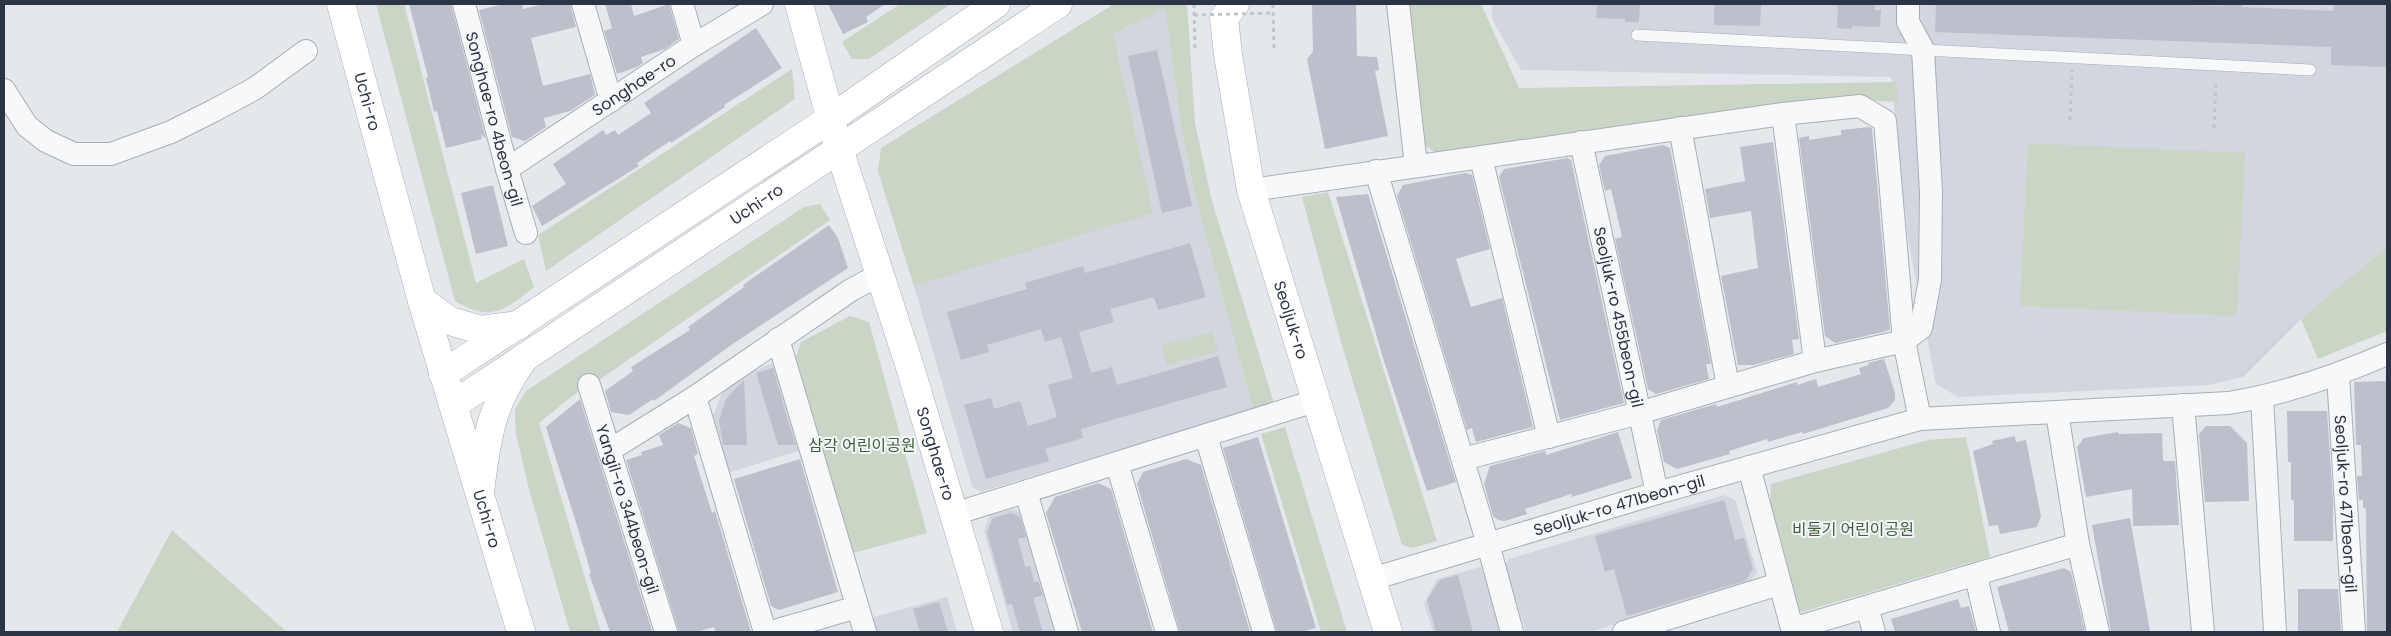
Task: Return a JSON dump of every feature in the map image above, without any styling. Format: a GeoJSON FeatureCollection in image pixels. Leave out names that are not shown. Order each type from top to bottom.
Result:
{"type":"FeatureCollection","features":[{"type":"Feature","properties":{"kind":"street","name":"Uchi-ro"},"geometry":{"type":"LineString","coordinates":[[341,4],[422,301],[521,632]]}},
{"type":"Feature","properties":{"kind":"street","name":"Songhae-ro 4beon-gil"},"geometry":{"type":"LineString","coordinates":[[464,4],[507,169],[526,233]]}},
{"type":"Feature","properties":{"kind":"street"},"geometry":{"type":"LineString","coordinates":[[583,4],[611,101]]}},
{"type":"Feature","properties":{"kind":"street"},"geometry":{"type":"LineString","coordinates":[[682,4],[694,45]]}},
{"type":"Feature","properties":{"kind":"street","name":"Songhae-ro"},"geometry":{"type":"LineString","coordinates":[[507,169],[694,45],[762,4]]}},
{"type":"Feature","properties":{"kind":"street","name":"Songhae-ro"},"geometry":{"type":"LineString","coordinates":[[799,4],[839,149],[881,274],[989,632]]}},
{"type":"Feature","properties":{"kind":"street","name":"Uchi-ro"},"geometry":{"type":"LineString","coordinates":[[443,374],[830,118],[996,4]]}},
{"type":"Feature","properties":{"kind":"street","name":"Uchi-ro"},"geometry":{"type":"LineString","coordinates":[[453,405],[1058,4]]}},
{"type":"Feature","properties":{"kind":"street","name":"Seoljuk-ro"},"geometry":{"type":"LineString","coordinates":[[1235,4],[1224,18],[1229,64],[1251,190],[1318,400],[1388,632]]}},
{"type":"Feature","properties":{"kind":"street"},"geometry":{"type":"LineString","coordinates":[[1398,4],[1416,166]]}},
{"type":"Feature","properties":{"kind":"street"},"geometry":{"type":"LineString","coordinates":[[1463,459],[1639,413],[1814,361],[1904,341],[1921,328],[1930,280],[1931,192],[1923,50],[1908,22],[1908,4]]}},
{"type":"Feature","properties":{"kind":"street"},"geometry":{"type":"LineString","coordinates":[[4,90],[27,126],[46,141],[74,154],[111,154],[171,132],[213,111],[254,89],[306,51]]}},
{"type":"Feature","properties":{"kind":"street"},"geometry":{"type":"LineString","coordinates":[[1251,190],[1680,128],[1860,106],[1885,121],[1904,341],[1920,420]]}},
{"type":"Feature","properties":{"kind":"street"},"geometry":{"type":"LineString","coordinates":[[1783,114],[1814,361]]}},
{"type":"Feature","properties":{"kind":"street"},"geometry":{"type":"LineString","coordinates":[[1680,128],[1728,386]]}},
{"type":"Feature","properties":{"kind":"street","name":"Seoljuk-ro 455beon-gil"},"geometry":{"type":"LineString","coordinates":[[1581,142],[1657,492]]}},
{"type":"Feature","properties":{"kind":"street"},"geometry":{"type":"LineString","coordinates":[[1481,158],[1549,437]]}},
{"type":"Feature","properties":{"kind":"street"},"geometry":{"type":"LineString","coordinates":[[1376,171],[1463,459],[1512,632]]}},
{"type":"Feature","properties":{"kind":"street"},"geometry":{"type":"LineString","coordinates":[[610,450],[695,397],[851,290],[881,274]]}},
{"type":"Feature","properties":{"kind":"street"},"geometry":{"type":"LineString","coordinates":[[422,301],[450,321],[481,330],[519,325]]}},
{"type":"Feature","properties":{"kind":"street"},"geometry":{"type":"LineString","coordinates":[[778,339],[865,632]]}},
{"type":"Feature","properties":{"kind":"street","name":"Seoljuk-ro 471beon-gil"},"geometry":{"type":"LineString","coordinates":[[1372,579],[1657,492],[1920,420],[2229,403],[2262,398],[2338,375],[2387,354]]}},
{"type":"Feature","properties":{"kind":"street"},"geometry":{"type":"LineString","coordinates":[[480,492],[488,434],[510,377],[525,357]]}},
{"type":"Feature","properties":{"kind":"street","name":"Seoljuk-ro 471beon-gil"},"geometry":{"type":"LineString","coordinates":[[2338,375],[2354,632]]}},
{"type":"Feature","properties":{"kind":"street","name":"Yangil-ro 344beon-gil"},"geometry":{"type":"LineString","coordinates":[[590,385],[666,632]]}},
{"type":"Feature","properties":{"kind":"street"},"geometry":{"type":"LineString","coordinates":[[695,397],[765,632]]}},
{"type":"Feature","properties":{"kind":"street"},"geometry":{"type":"LineString","coordinates":[[2262,398],[2275,632]]}},
{"type":"Feature","properties":{"kind":"street"},"geometry":{"type":"LineString","coordinates":[[954,514],[1318,400]]}},
{"type":"Feature","properties":{"kind":"street"},"geometry":{"type":"LineString","coordinates":[[2183,405],[2203,632]]}},
{"type":"Feature","properties":{"kind":"street"},"geometry":{"type":"LineString","coordinates":[[2057,413],[2078,544],[2098,632]]}},
{"type":"Feature","properties":{"kind":"street"},"geometry":{"type":"LineString","coordinates":[[1206,436],[1264,632]]}},
{"type":"Feature","properties":{"kind":"street"},"geometry":{"type":"LineString","coordinates":[[1117,464],[1167,632]]}},
{"type":"Feature","properties":{"kind":"street"},"geometry":{"type":"LineString","coordinates":[[1749,467],[1792,631],[2078,544]]}},
{"type":"Feature","properties":{"kind":"street"},"geometry":{"type":"LineString","coordinates":[[1026,492],[1067,632]]}},
{"type":"Feature","properties":{"kind":"street"},"geometry":{"type":"LineString","coordinates":[[1976,576],[1989,632]]}},
{"type":"Feature","properties":{"kind":"street"},"geometry":{"type":"LineString","coordinates":[[1624,632],[1780,584]]}},
{"type":"Feature","properties":{"kind":"street"},"geometry":{"type":"LineString","coordinates":[[770,632],[857,607]]}},
{"type":"Feature","properties":{"kind":"street"},"geometry":{"type":"LineString","coordinates":[[1867,608],[1874,632]]}},
{"type":"Feature","properties":{"kind":"lane"},"geometry":{"type":"LineString","coordinates":[[1637,35],[2310,70]]}},
{"type":"Feature","properties":{"kind":"path"},"geometry":{"type":"LineString","coordinates":[[1194,4],[1195,50]]}},
{"type":"Feature","properties":{"kind":"path"},"geometry":{"type":"LineString","coordinates":[[1273,4],[1274,49]]}},
{"type":"Feature","properties":{"kind":"path"},"geometry":{"type":"LineString","coordinates":[[1194,15],[1273,13]]}},
{"type":"Feature","properties":{"kind":"path"},"geometry":{"type":"LineString","coordinates":[[2070,120],[2072,58]]}},
{"type":"Feature","properties":{"kind":"path"},"geometry":{"type":"LineString","coordinates":[[2214,128],[2216,65]]}},
{"type":"Feature","properties":{"kind":"shaded area"},"geometry":{"type":"Polygon","coordinates":[[[1492,4],[2387,4],[2387,247],[2298,322],[2243,377],[2209,385],[1958,397],[1936,384],[1908,239],[1891,77],[1521,70],[1492,19],[1492,4]]]}},
{"type":"Feature","properties":{"kind":"shaded area"},"geometry":{"type":"Polygon","coordinates":[[[1165,7],[1181,126],[1196,199],[1253,409],[980,492],[972,486],[914,286],[878,171],[1113,34],[1165,7]]]}},
{"type":"Feature","properties":{"kind":"shaded area"},"geometry":{"type":"Polygon","coordinates":[[[773,363],[801,450],[728,473],[712,419],[721,395],[742,376],[773,363]]]}},
{"type":"Feature","properties":{"kind":"shaded area"},"geometry":{"type":"Polygon","coordinates":[[[1724,495],[1735,500],[1757,572],[1748,585],[1589,632],[1526,632],[1504,567],[1509,559],[1724,495]]]}},
{"type":"Feature","properties":{"kind":"shaded area"},"geometry":{"type":"Polygon","coordinates":[[[1012,509],[1026,514],[1059,632],[1013,632],[984,531],[990,515],[1012,509]]]}},
{"type":"Feature","properties":{"kind":"shaded area"},"geometry":{"type":"Polygon","coordinates":[[[1484,566],[1502,632],[1433,632],[1424,603],[1437,579],[1484,566]]]}},
{"type":"Feature","properties":{"kind":"shaded area"},"geometry":{"type":"Polygon","coordinates":[[[947,597],[957,632],[874,632],[870,618],[947,597]]]}},
{"type":"Feature","properties":{"kind":"green space"},"geometry":{"type":"Polygon","coordinates":[[[376,4],[404,4],[476,283],[524,259],[534,287],[505,308],[488,312],[478,311],[455,301],[376,4]]]}},
{"type":"Feature","properties":{"kind":"green space"},"geometry":{"type":"Polygon","coordinates":[[[900,4],[951,4],[869,59],[852,59],[842,42],[900,4]]]}},
{"type":"Feature","properties":{"kind":"green space"},"geometry":{"type":"Polygon","coordinates":[[[1114,4],[1187,4],[1195,123],[1212,201],[1274,403],[1253,409],[1196,199],[1181,126],[1165,8],[1113,34],[1153,213],[914,286],[878,171],[881,148],[1114,4]]]}},
{"type":"Feature","properties":{"kind":"green space"},"geometry":{"type":"Polygon","coordinates":[[[1408,4],[1481,4],[1519,88],[1896,82],[1898,102],[1843,99],[1439,155],[1424,145],[1408,4]]]}},
{"type":"Feature","properties":{"kind":"green space"},"geometry":{"type":"Polygon","coordinates":[[[792,69],[795,99],[546,271],[538,235],[792,69]]]}},
{"type":"Feature","properties":{"kind":"green space"},"geometry":{"type":"Polygon","coordinates":[[[2028,143],[2245,153],[2237,316],[2020,306],[2028,143]]]}},
{"type":"Feature","properties":{"kind":"green space"},"geometry":{"type":"Polygon","coordinates":[[[1328,192],[1437,541],[1413,548],[1402,545],[1341,342],[1302,197],[1328,192]]]}},
{"type":"Feature","properties":{"kind":"green space"},"geometry":{"type":"Polygon","coordinates":[[[820,204],[830,220],[599,380],[580,390],[539,423],[601,632],[570,632],[529,489],[516,434],[515,409],[526,391],[804,207],[820,204]]]}},
{"type":"Feature","properties":{"kind":"green space"},"geometry":{"type":"Polygon","coordinates":[[[2387,247],[2387,331],[2318,359],[2301,319],[2387,247]]]}},
{"type":"Feature","properties":{"kind":"green space","name":"삼각 어린이공원"},"geometry":{"type":"Polygon","coordinates":[[[850,316],[869,322],[927,533],[850,554],[796,357],[801,342],[850,316]]]}},
{"type":"Feature","properties":{"kind":"green space"},"geometry":{"type":"Polygon","coordinates":[[[1213,332],[1218,351],[1167,365],[1162,346],[1213,332]]]}},
{"type":"Feature","properties":{"kind":"green space"},"geometry":{"type":"Polygon","coordinates":[[[1285,427],[1347,632],[1321,632],[1261,434],[1285,427]]]}},
{"type":"Feature","properties":{"kind":"green space","name":"비둘기 어린이공원"},"geometry":{"type":"Polygon","coordinates":[[[1966,437],[1990,557],[1802,612],[1794,608],[1770,502],[1771,484],[1928,440],[1966,437]]]}},
{"type":"Feature","properties":{"kind":"green space"},"geometry":{"type":"Polygon","coordinates":[[[172,530],[287,632],[117,632],[172,530]]]}},
{"type":"Feature","properties":{"kind":"building"},"geometry":{"type":"Polygon","coordinates":[[[409,4],[451,4],[486,139],[481,134],[482,139],[446,148],[437,111],[434,112],[426,78],[428,77],[409,4]]]}},
{"type":"Feature","properties":{"kind":"building"},"geometry":{"type":"Polygon","coordinates":[[[504,4],[522,4],[523,9],[544,4],[570,4],[576,27],[531,38],[543,86],[590,74],[595,95],[570,111],[544,118],[546,127],[525,141],[512,137],[479,10],[504,4]]]}},
{"type":"Feature","properties":{"kind":"building"},"geometry":{"type":"Polygon","coordinates":[[[605,4],[631,4],[634,16],[669,4],[679,39],[665,49],[641,57],[643,63],[637,67],[617,74],[604,31],[612,28],[605,4]]]}},
{"type":"Feature","properties":{"kind":"building"},"geometry":{"type":"Polygon","coordinates":[[[828,4],[885,4],[866,17],[868,22],[843,34],[828,4]]]}},
{"type":"Feature","properties":{"kind":"building"},"geometry":{"type":"Polygon","coordinates":[[[1312,4],[1356,4],[1357,56],[1377,57],[1379,70],[1375,71],[1388,136],[1325,149],[1307,59],[1313,52],[1312,4]]]}},
{"type":"Feature","properties":{"kind":"building"},"geometry":{"type":"Polygon","coordinates":[[[1597,4],[1640,4],[1639,22],[1625,22],[1625,19],[1596,18],[1597,4]]]}},
{"type":"Feature","properties":{"kind":"building"},"geometry":{"type":"Polygon","coordinates":[[[1714,4],[1761,4],[1760,26],[1714,25],[1714,4]]]}},
{"type":"Feature","properties":{"kind":"building"},"geometry":{"type":"Polygon","coordinates":[[[1838,4],[1875,4],[1875,10],[1881,10],[1880,27],[1852,26],[1852,29],[1837,28],[1838,4]]]}},
{"type":"Feature","properties":{"kind":"building"},"geometry":{"type":"Polygon","coordinates":[[[1936,4],[2155,4],[2223,6],[2223,4],[2242,4],[2242,7],[2334,11],[2334,4],[2387,4],[2387,67],[2331,65],[2331,47],[1935,32],[1936,4]]]}},
{"type":"Feature","properties":{"kind":"building"},"geometry":{"type":"Polygon","coordinates":[[[756,28],[782,68],[724,105],[725,107],[671,143],[670,141],[637,163],[639,166],[542,226],[532,206],[566,184],[553,164],[603,130],[606,135],[615,130],[618,135],[651,113],[644,103],[756,28]]]}},
{"type":"Feature","properties":{"kind":"building"},"geometry":{"type":"Polygon","coordinates":[[[1157,50],[1192,206],[1162,213],[1128,56],[1157,50]]]}},
{"type":"Feature","properties":{"kind":"building"},"geometry":{"type":"Polygon","coordinates":[[[1870,127],[1872,129],[1890,329],[1835,343],[1825,336],[1799,138],[1809,136],[1809,140],[1841,135],[1841,130],[1870,127]]]}},
{"type":"Feature","properties":{"kind":"building"},"geometry":{"type":"Polygon","coordinates":[[[1773,142],[1799,339],[1792,340],[1794,354],[1754,365],[1738,365],[1721,276],[1758,268],[1751,211],[1710,218],[1705,189],[1745,181],[1740,147],[1773,142]]]}},
{"type":"Feature","properties":{"kind":"building"},"geometry":{"type":"Polygon","coordinates":[[[1663,145],[1670,148],[1711,364],[1706,364],[1709,379],[1656,394],[1648,389],[1615,239],[1622,237],[1611,189],[1605,191],[1599,165],[1605,156],[1663,145]]]}},
{"type":"Feature","properties":{"kind":"building"},"geometry":{"type":"Polygon","coordinates":[[[1567,158],[1571,160],[1624,403],[1560,420],[1499,177],[1504,169],[1567,158]]]}},
{"type":"Feature","properties":{"kind":"building"},"geometry":{"type":"Polygon","coordinates":[[[1465,173],[1472,175],[1490,249],[1456,259],[1471,307],[1502,298],[1533,427],[1476,442],[1472,428],[1467,430],[1397,196],[1403,185],[1465,173]]]}},
{"type":"Feature","properties":{"kind":"building"},"geometry":{"type":"Polygon","coordinates":[[[493,185],[508,246],[476,254],[461,193],[493,185]]]}},
{"type":"Feature","properties":{"kind":"building"},"geometry":{"type":"Polygon","coordinates":[[[1368,194],[1456,482],[1427,491],[1383,358],[1336,197],[1368,194]]]}},
{"type":"Feature","properties":{"kind":"building"},"geometry":{"type":"Polygon","coordinates":[[[829,225],[838,238],[848,268],[734,343],[654,401],[653,399],[629,415],[611,412],[605,391],[633,371],[631,367],[690,330],[688,327],[744,287],[743,285],[829,225]]]}},
{"type":"Feature","properties":{"kind":"building"},"geometry":{"type":"Polygon","coordinates":[[[1190,243],[1206,297],[1158,310],[1154,297],[1110,309],[1114,322],[1079,332],[1091,373],[1112,367],[1117,385],[1218,356],[1227,387],[1081,429],[1083,438],[1045,449],[1049,461],[986,479],[964,405],[991,398],[994,409],[1020,401],[1028,426],[1057,417],[1048,385],[1073,378],[1061,337],[1045,342],[1041,329],[987,345],[989,352],[961,360],[947,312],[1027,289],[1025,283],[1083,266],[1085,273],[1190,243]]]}},
{"type":"Feature","properties":{"kind":"building"},"geometry":{"type":"Polygon","coordinates":[[[1884,359],[1895,393],[1895,400],[1888,408],[1803,434],[1802,432],[1768,442],[1767,439],[1729,451],[1730,454],[1677,469],[1664,462],[1657,431],[1661,420],[1716,404],[1717,407],[1797,382],[1797,385],[1816,379],[1818,387],[1861,374],[1859,368],[1869,365],[1868,363],[1884,359]]]}},
{"type":"Feature","properties":{"kind":"building"},"geometry":{"type":"Polygon","coordinates":[[[773,368],[796,445],[778,445],[756,373],[773,368]]]}},
{"type":"Feature","properties":{"kind":"building"},"geometry":{"type":"Polygon","coordinates":[[[744,380],[747,445],[723,445],[719,420],[726,399],[744,380]]]}},
{"type":"Feature","properties":{"kind":"building"},"geometry":{"type":"Polygon","coordinates":[[[2387,381],[2387,632],[2367,632],[2366,508],[2363,508],[2363,500],[2359,500],[2357,476],[2362,476],[2361,445],[2356,445],[2354,382],[2387,381]]]}},
{"type":"Feature","properties":{"kind":"building"},"geometry":{"type":"Polygon","coordinates":[[[580,399],[652,631],[610,632],[589,574],[591,573],[546,427],[580,399]]]}},
{"type":"Feature","properties":{"kind":"building"},"geometry":{"type":"Polygon","coordinates":[[[2287,411],[2327,411],[2333,500],[2333,541],[2294,541],[2294,500],[2291,500],[2291,462],[2288,462],[2287,411]]]}},
{"type":"Feature","properties":{"kind":"building"},"geometry":{"type":"Polygon","coordinates":[[[678,423],[691,428],[698,454],[694,456],[712,513],[715,511],[751,632],[716,632],[714,627],[696,632],[679,632],[626,460],[642,455],[641,452],[663,445],[659,435],[678,423]]]}},
{"type":"Feature","properties":{"kind":"building"},"geometry":{"type":"Polygon","coordinates":[[[2206,426],[2230,426],[2247,443],[2249,501],[2205,502],[2199,434],[2206,426]]]}},
{"type":"Feature","properties":{"kind":"building"},"geometry":{"type":"Polygon","coordinates":[[[1618,432],[1632,478],[1572,497],[1571,494],[1525,509],[1527,514],[1505,521],[1498,520],[1493,516],[1484,484],[1490,466],[1545,451],[1546,455],[1618,432]]]}},
{"type":"Feature","properties":{"kind":"building"},"geometry":{"type":"Polygon","coordinates":[[[2118,432],[2119,434],[2162,433],[2163,461],[2175,461],[2179,525],[2133,526],[2132,489],[2086,497],[2077,447],[2084,438],[2118,432]]]}},
{"type":"Feature","properties":{"kind":"building"},"geometry":{"type":"Polygon","coordinates":[[[2015,436],[2016,442],[2026,440],[2041,516],[2037,527],[2000,534],[1998,525],[1989,526],[1973,451],[1993,444],[1992,441],[2015,436]]]}},
{"type":"Feature","properties":{"kind":"building"},"geometry":{"type":"Polygon","coordinates":[[[1258,437],[1316,628],[1301,632],[1277,632],[1223,448],[1258,437]]]}},
{"type":"Feature","properties":{"kind":"building"},"geometry":{"type":"Polygon","coordinates":[[[800,459],[838,592],[779,610],[771,606],[734,479],[800,459]]]}},
{"type":"Feature","properties":{"kind":"building"},"geometry":{"type":"Polygon","coordinates":[[[1186,459],[1201,465],[1250,632],[1180,632],[1137,484],[1143,472],[1186,459]]]}},
{"type":"Feature","properties":{"kind":"building"},"geometry":{"type":"Polygon","coordinates":[[[1098,483],[1111,489],[1153,632],[1082,632],[1046,513],[1055,497],[1098,483]]]}},
{"type":"Feature","properties":{"kind":"building"},"geometry":{"type":"Polygon","coordinates":[[[1724,500],[1735,540],[1744,538],[1753,569],[1745,581],[1627,616],[1614,569],[1605,572],[1595,536],[1724,500]]]}},
{"type":"Feature","properties":{"kind":"building"},"geometry":{"type":"Polygon","coordinates":[[[1011,513],[1020,517],[1026,537],[1018,539],[1025,567],[1030,566],[1034,582],[1038,581],[1043,595],[1033,598],[1043,632],[1020,632],[1012,604],[1007,605],[987,532],[993,518],[1011,513]]]}},
{"type":"Feature","properties":{"kind":"building"},"geometry":{"type":"Polygon","coordinates":[[[2130,518],[2150,631],[2111,632],[2092,525],[2130,518]]]}},
{"type":"Feature","properties":{"kind":"building"},"geometry":{"type":"Polygon","coordinates":[[[2064,568],[2071,572],[2085,632],[2009,632],[1997,587],[2064,568]]]}},
{"type":"Feature","properties":{"kind":"building"},"geometry":{"type":"Polygon","coordinates":[[[1458,575],[1473,632],[1436,632],[1427,600],[1440,580],[1458,575]]]}},
{"type":"Feature","properties":{"kind":"building"},"geometry":{"type":"Polygon","coordinates":[[[2298,589],[2338,589],[2341,632],[2298,632],[2298,589]]]}},
{"type":"Feature","properties":{"kind":"building"},"geometry":{"type":"Polygon","coordinates":[[[1958,599],[1961,608],[1969,606],[1976,632],[1895,632],[1891,619],[1958,599]]]}},
{"type":"Feature","properties":{"kind":"building"},"geometry":{"type":"Polygon","coordinates":[[[939,602],[948,632],[920,632],[913,609],[939,602]]]}}]}
